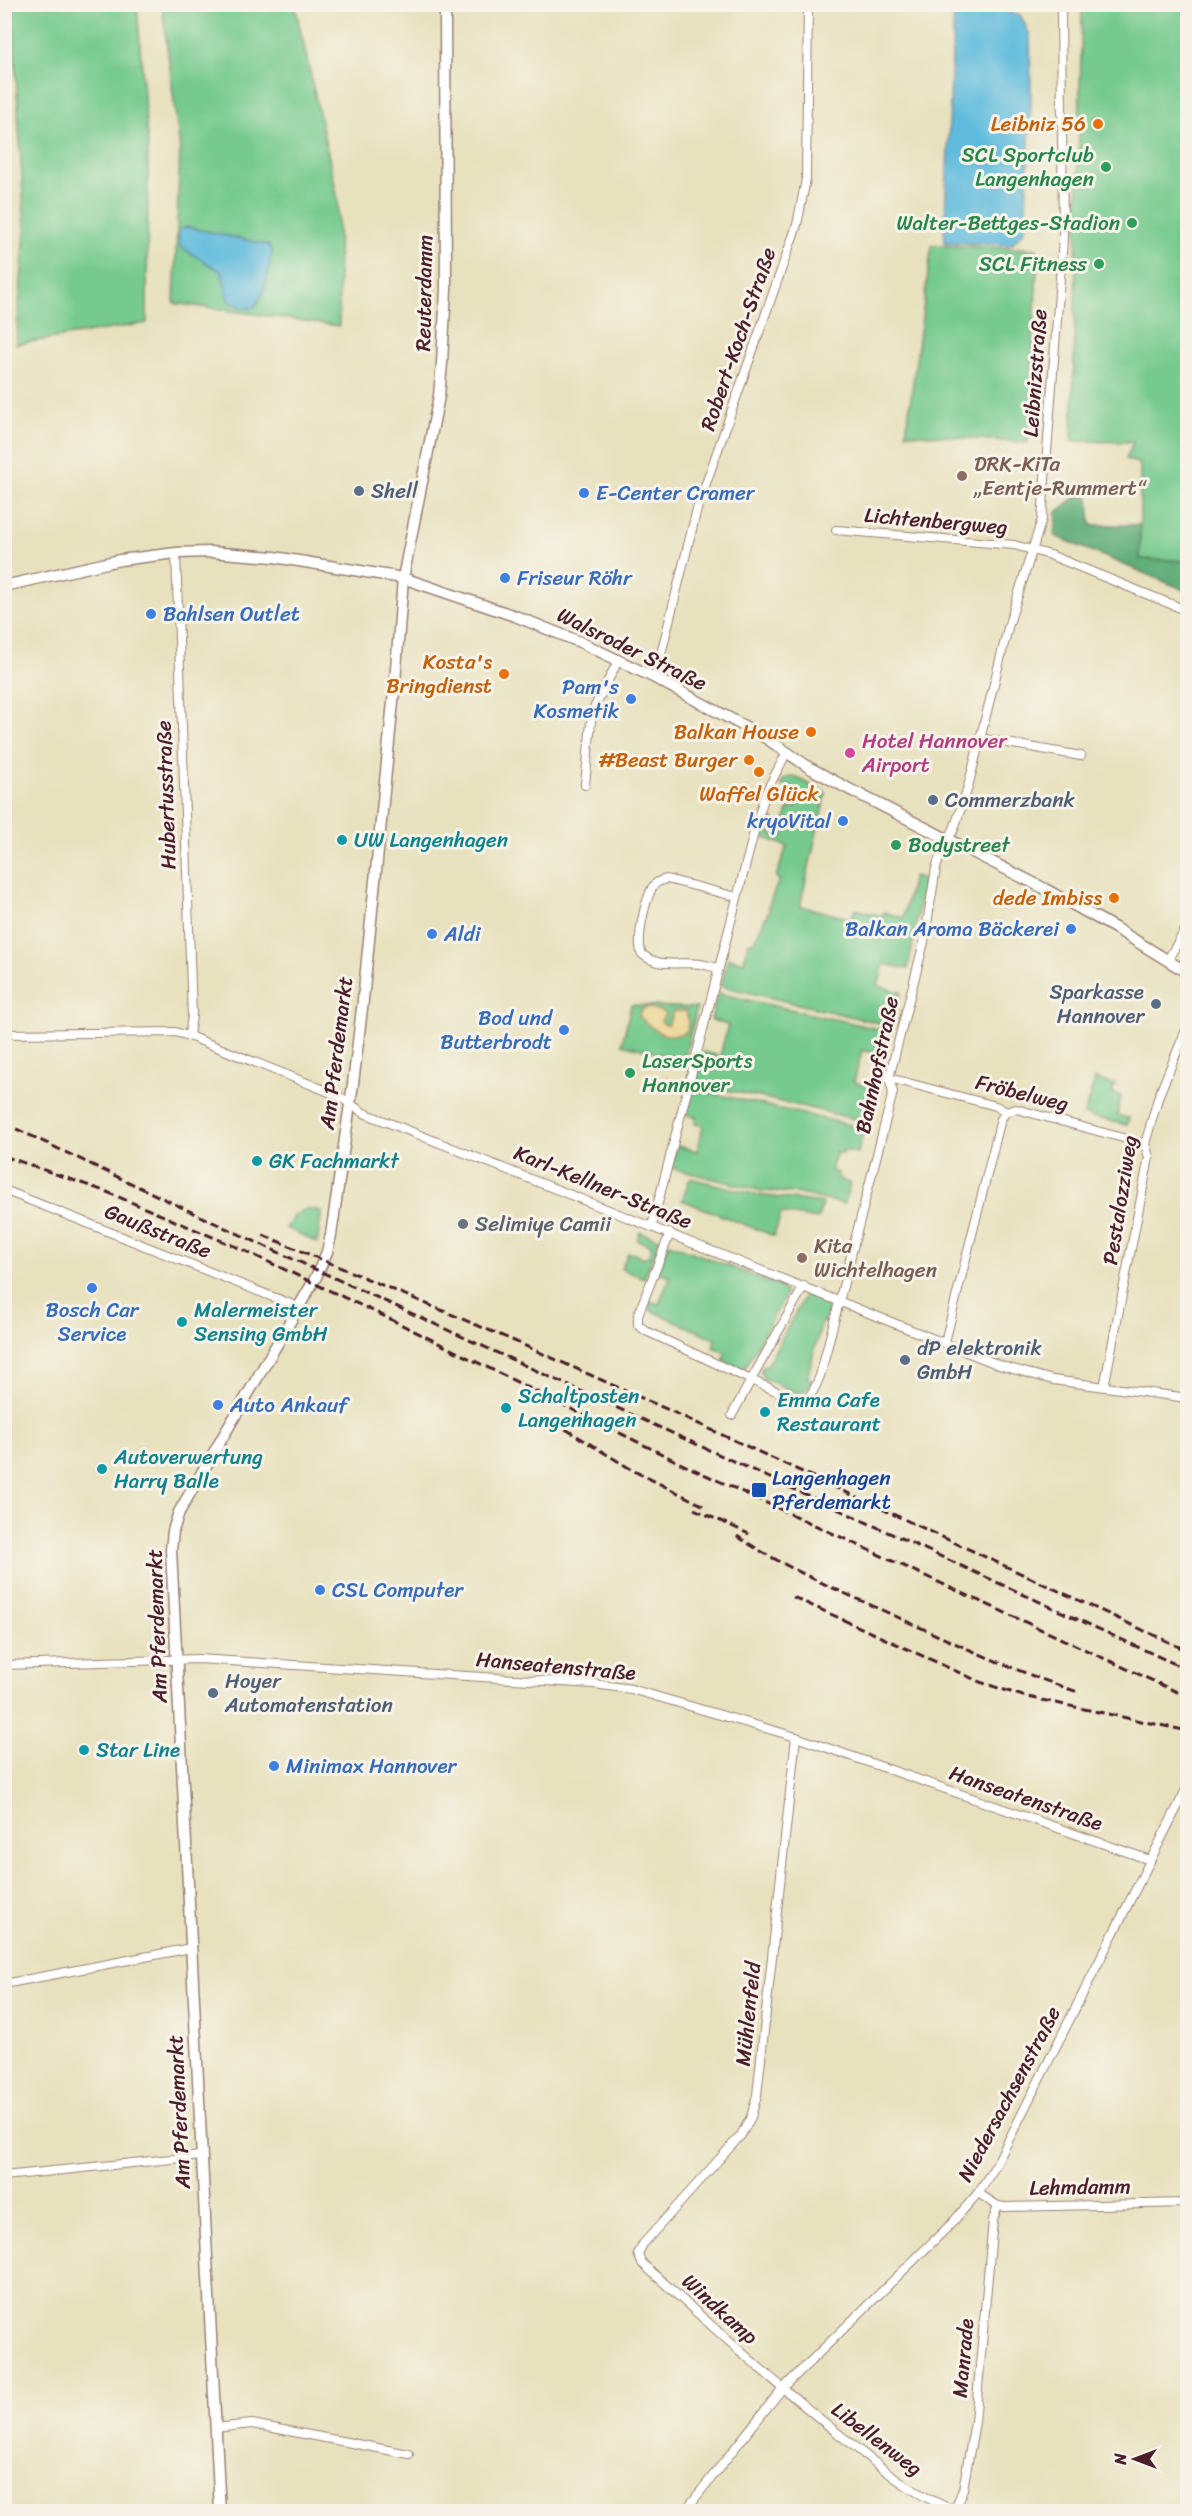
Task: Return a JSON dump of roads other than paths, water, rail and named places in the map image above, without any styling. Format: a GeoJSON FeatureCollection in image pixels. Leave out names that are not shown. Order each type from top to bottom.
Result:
{"type":"FeatureCollection","features":[{"type":"Feature","properties":{"kind":"street","name":"Reuterdamm"},"geometry":{"type":"LineString","coordinates":[[403,578],[439,396],[442,363],[446,290],[446,4]]}},
{"type":"Feature","properties":{"kind":"street","name":"Robert-Koch-Straße"},"geometry":{"type":"LineString","coordinates":[[655,678],[697,509],[797,225],[803,201],[806,179],[808,4]]}},
{"type":"Feature","properties":{"kind":"street","name":"Leibnizstraße"},"geometry":{"type":"LineString","coordinates":[[948,839],[954,829],[968,787],[1009,624],[1042,519],[1063,239],[1061,4]]}},
{"type":"Feature","properties":{"kind":"street","name":"Lichtenbergweg"},"geometry":{"type":"LineString","coordinates":[[836,530],[1014,545],[1033,550],[1188,611]]}},
{"type":"Feature","properties":{"kind":"street","name":"Walsroder Straße"},"geometry":{"type":"LineString","coordinates":[[4,586],[99,564],[176,553],[245,553],[403,578],[515,616],[580,642],[655,678],[766,738],[842,785],[1116,928],[1188,973]]}},
{"type":"Feature","properties":{"kind":"street","name":"Hubertusstraße"},"geometry":{"type":"LineString","coordinates":[[176,553],[192,1016],[189,1036]]}},
{"type":"Feature","properties":{"kind":"street","name":"Am Pferdemarkt"},"geometry":{"type":"LineString","coordinates":[[220,2511],[171,1550],[179,1512],[315,1279],[327,1252],[350,1104],[396,682],[403,578]]}},
{"type":"Feature","properties":{"kind":"street"},"geometry":{"type":"LineString","coordinates":[[585,785],[592,712],[618,661]]}},
{"type":"Feature","properties":{"kind":"street"},"geometry":{"type":"LineString","coordinates":[[979,738],[1081,756]]}},
{"type":"Feature","properties":{"kind":"street"},"geometry":{"type":"LineString","coordinates":[[652,1226],[766,792],[787,752]]}},
{"type":"Feature","properties":{"kind":"street","name":"Bahnhofstraße"},"geometry":{"type":"LineString","coordinates":[[751,1380],[791,1398],[806,1400],[813,1393],[820,1376],[892,1092],[889,1078],[929,923],[936,868],[948,839]]}},
{"type":"Feature","properties":{"kind":"street"},"geometry":{"type":"LineString","coordinates":[[719,968],[700,964],[659,963],[648,960],[641,954],[639,934],[652,887],[658,881],[667,879],[737,897]]}},
{"type":"Feature","properties":{"kind":"street"},"geometry":{"type":"LineString","coordinates":[[1167,961],[1188,925]]}},
{"type":"Feature","properties":{"kind":"street","name":"Pestalozziweg"},"geometry":{"type":"LineString","coordinates":[[1104,1387],[1149,1157],[1145,1144],[1165,1078],[1188,1025]]}},
{"type":"Feature","properties":{"kind":"street","name":"Karl-Kellner-Straße"},"geometry":{"type":"LineString","coordinates":[[4,1034],[175,1032],[189,1036],[333,1093],[364,1113],[839,1299],[1002,1366],[1053,1380],[1188,1398]]}},
{"type":"Feature","properties":{"kind":"street","name":"Fröbelweg"},"geometry":{"type":"LineString","coordinates":[[889,1078],[996,1106],[1006,1112],[1016,1109],[1145,1144]]}},
{"type":"Feature","properties":{"kind":"street"},"geometry":{"type":"LineString","coordinates":[[945,1342],[1001,1119],[1006,1112]]}},
{"type":"Feature","properties":{"kind":"street","name":"Gaußstraße"},"geometry":{"type":"LineString","coordinates":[[4,1190],[298,1307]]}},
{"type":"Feature","properties":{"kind":"street"},"geometry":{"type":"LineString","coordinates":[[670,1233],[638,1315],[638,1325],[646,1331],[751,1380]]}},
{"type":"Feature","properties":{"kind":"street"},"geometry":{"type":"LineString","coordinates":[[732,1415],[804,1286]]}},
{"type":"Feature","properties":{"kind":"street","name":"Hanseatenstraße"},"geometry":{"type":"LineString","coordinates":[[4,1665],[177,1659],[594,1684],[631,1689],[796,1737],[1150,1860]]}},
{"type":"Feature","properties":{"kind":"street","name":"Mühlenfeld"},"geometry":{"type":"LineString","coordinates":[[638,2254],[643,2244],[741,2135],[751,2117],[757,2095],[796,1737]]}},
{"type":"Feature","properties":{"kind":"street","name":"Niedersachsenstraße"},"geometry":{"type":"LineString","coordinates":[[684,2511],[782,2389],[952,2223],[978,2193],[996,2164],[1188,1786]]}},
{"type":"Feature","properties":{"kind":"street"},"geometry":{"type":"LineString","coordinates":[[4,1984],[191,1948]]}},
{"type":"Feature","properties":{"kind":"street"},"geometry":{"type":"LineString","coordinates":[[4,2176],[201,2156]]}},
{"type":"Feature","properties":{"kind":"street"},"geometry":{"type":"LineString","coordinates":[[978,2193],[998,2206]]}},
{"type":"Feature","properties":{"kind":"street","name":"Lehmdamm"},"geometry":{"type":"LineString","coordinates":[[998,2206],[1188,2203]]}},
{"type":"Feature","properties":{"kind":"street","name":"Manrade"},"geometry":{"type":"LineString","coordinates":[[954,2511],[963,2489],[975,2422],[993,2220],[998,2206]]}},
{"type":"Feature","properties":{"kind":"street","name":"Windkamp"},"geometry":{"type":"LineString","coordinates":[[638,2254],[642,2263],[782,2389]]}},
{"type":"Feature","properties":{"kind":"street","name":"Libellenweg"},"geometry":{"type":"LineString","coordinates":[[782,2389],[895,2479],[939,2505],[954,2511]]}},
{"type":"Feature","properties":{"kind":"street"},"geometry":{"type":"LineString","coordinates":[[215,2428],[252,2424],[409,2454]]}},
{"type":"Feature","properties":{"kind":"water"},"geometry":{"type":"Polygon","coordinates":[[[986,5],[1020,15],[1030,35],[1031,100],[1025,230],[1011,245],[944,242],[954,10],[986,5]]]}},
{"type":"Feature","properties":{"kind":"water"},"geometry":{"type":"Polygon","coordinates":[[[187,227],[268,245],[272,251],[268,274],[263,292],[256,305],[245,308],[228,300],[222,272],[180,247],[178,235],[181,229],[187,227]]]}},
{"type":"Feature","properties":{"kind":"railway"},"geometry":{"type":"LineString","coordinates":[[4,1123],[219,1225],[1188,1670]]}},
{"type":"Feature","properties":{"kind":"railway"},"geometry":{"type":"LineString","coordinates":[[4,1156],[107,1192],[241,1249],[390,1319],[682,1464],[1188,1697]]}},
{"type":"Feature","properties":{"kind":"railway"},"geometry":{"type":"LineString","coordinates":[[263,1235],[512,1340],[673,1412],[1188,1651]]}},
{"type":"Feature","properties":{"kind":"railway"},"geometry":{"type":"LineString","coordinates":[[554,1422],[634,1471],[706,1507]]}},
{"type":"Feature","properties":{"kind":"railway"},"geometry":{"type":"LineString","coordinates":[[694,1509],[749,1534]]}},
{"type":"Feature","properties":{"kind":"railway"},"geometry":{"type":"LineString","coordinates":[[737,1536],[790,1567],[846,1594],[956,1644],[1078,1692]]}},
{"type":"Feature","properties":{"kind":"railway"},"geometry":{"type":"LineString","coordinates":[[793,1597],[980,1682],[1023,1696],[1188,1731]]}},
{"type":"Feature","properties":{"kind":"place","name":"Leibniz 56"},"geometry":{"type":"Point","coordinates":[1098,124]}},
{"type":"Feature","properties":{"kind":"place","name":"SCL Sportclub Langenhagen"},"geometry":{"type":"Point","coordinates":[1106,167]}},
{"type":"Feature","properties":{"kind":"place","name":"Walter-Bettges-Stadion"},"geometry":{"type":"Point","coordinates":[1132,223]}},
{"type":"Feature","properties":{"kind":"place","name":"SCL Fitness"},"geometry":{"type":"Point","coordinates":[1099,264]}},
{"type":"Feature","properties":{"kind":"place","name":"DRK-KiTa „Eentje-Rummert“"},"geometry":{"type":"Point","coordinates":[962,476]}},
{"type":"Feature","properties":{"kind":"place","name":"Shell"},"geometry":{"type":"Point","coordinates":[359,491]}},
{"type":"Feature","properties":{"kind":"place","name":"E-Center Cramer"},"geometry":{"type":"Point","coordinates":[584,493]}},
{"type":"Feature","properties":{"kind":"place","name":"Friseur Röhr"},"geometry":{"type":"Point","coordinates":[505,578]}},
{"type":"Feature","properties":{"kind":"place","name":"Bahlsen Outlet"},"geometry":{"type":"Point","coordinates":[151,614]}},
{"type":"Feature","properties":{"kind":"place","name":"Kosta's Bringdienst"},"geometry":{"type":"Point","coordinates":[504,674]}},
{"type":"Feature","properties":{"kind":"place","name":"Pam's Kosmetik"},"geometry":{"type":"Point","coordinates":[631,699]}},
{"type":"Feature","properties":{"kind":"place","name":"Balkan House"},"geometry":{"type":"Point","coordinates":[811,732]}},
{"type":"Feature","properties":{"kind":"place","name":"Hotel Hannover Airport"},"geometry":{"type":"Point","coordinates":[850,753]}},
{"type":"Feature","properties":{"kind":"place","name":"#Beast Burger"},"geometry":{"type":"Point","coordinates":[749,760]}},
{"type":"Feature","properties":{"kind":"place","name":"Waffel Glück"},"geometry":{"type":"Point","coordinates":[759,772]}},
{"type":"Feature","properties":{"kind":"place","name":"Commerzbank"},"geometry":{"type":"Point","coordinates":[933,800]}},
{"type":"Feature","properties":{"kind":"place","name":"kryoVital"},"geometry":{"type":"Point","coordinates":[843,821]}},
{"type":"Feature","properties":{"kind":"place","name":"UW Langenhagen"},"geometry":{"type":"Point","coordinates":[342,840]}},
{"type":"Feature","properties":{"kind":"place","name":"Bodystreet"},"geometry":{"type":"Point","coordinates":[896,845]}},
{"type":"Feature","properties":{"kind":"place","name":"dede Imbiss"},"geometry":{"type":"Point","coordinates":[1114,898]}},
{"type":"Feature","properties":{"kind":"place","name":"Balkan Aroma Bäckerei"},"geometry":{"type":"Point","coordinates":[1071,929]}},
{"type":"Feature","properties":{"kind":"place","name":"Aldi"},"geometry":{"type":"Point","coordinates":[432,934]}},
{"type":"Feature","properties":{"kind":"place","name":"Sparkasse Hannover"},"geometry":{"type":"Point","coordinates":[1156,1004]}},
{"type":"Feature","properties":{"kind":"place","name":"Bod und Butterbrodt"},"geometry":{"type":"Point","coordinates":[564,1030]}},
{"type":"Feature","properties":{"kind":"place","name":"LaserSports Hannover"},"geometry":{"type":"Point","coordinates":[630,1073]}},
{"type":"Feature","properties":{"kind":"place","name":"GK Fachmarkt"},"geometry":{"type":"Point","coordinates":[257,1161]}},
{"type":"Feature","properties":{"kind":"place","name":"Selimiye Camii"},"geometry":{"type":"Point","coordinates":[463,1224]}},
{"type":"Feature","properties":{"kind":"place","name":"Kita Wichtelhagen"},"geometry":{"type":"Point","coordinates":[802,1258]}},
{"type":"Feature","properties":{"kind":"place","name":"Bosch Car Service"},"geometry":{"type":"Point","coordinates":[92,1288]}},
{"type":"Feature","properties":{"kind":"place","name":"Malermeister Sensing GmbH"},"geometry":{"type":"Point","coordinates":[182,1322]}},
{"type":"Feature","properties":{"kind":"place","name":"dP elektronik GmbH"},"geometry":{"type":"Point","coordinates":[905,1360]}},
{"type":"Feature","properties":{"kind":"place","name":"Auto Ankauf"},"geometry":{"type":"Point","coordinates":[218,1405]}},
{"type":"Feature","properties":{"kind":"place","name":"Schaltposten Langenhagen"},"geometry":{"type":"Point","coordinates":[506,1408]}},
{"type":"Feature","properties":{"kind":"place","name":"Emma Cafe Restaurant"},"geometry":{"type":"Point","coordinates":[765,1412]}},
{"type":"Feature","properties":{"kind":"place","name":"Autoverwertung Harry Balle"},"geometry":{"type":"Point","coordinates":[102,1469]}},
{"type":"Feature","properties":{"kind":"place","name":"Langenhagen Pferdemarkt"},"geometry":{"type":"Point","coordinates":[759,1490]}},
{"type":"Feature","properties":{"kind":"place","name":"CSL Computer"},"geometry":{"type":"Point","coordinates":[320,1590]}},
{"type":"Feature","properties":{"kind":"place","name":"Hoyer Automatenstation"},"geometry":{"type":"Point","coordinates":[213,1693]}},
{"type":"Feature","properties":{"kind":"place","name":"Star Line"},"geometry":{"type":"Point","coordinates":[84,1750]}},
{"type":"Feature","properties":{"kind":"place","name":"Minimax Hannover"},"geometry":{"type":"Point","coordinates":[274,1766]}}]}
